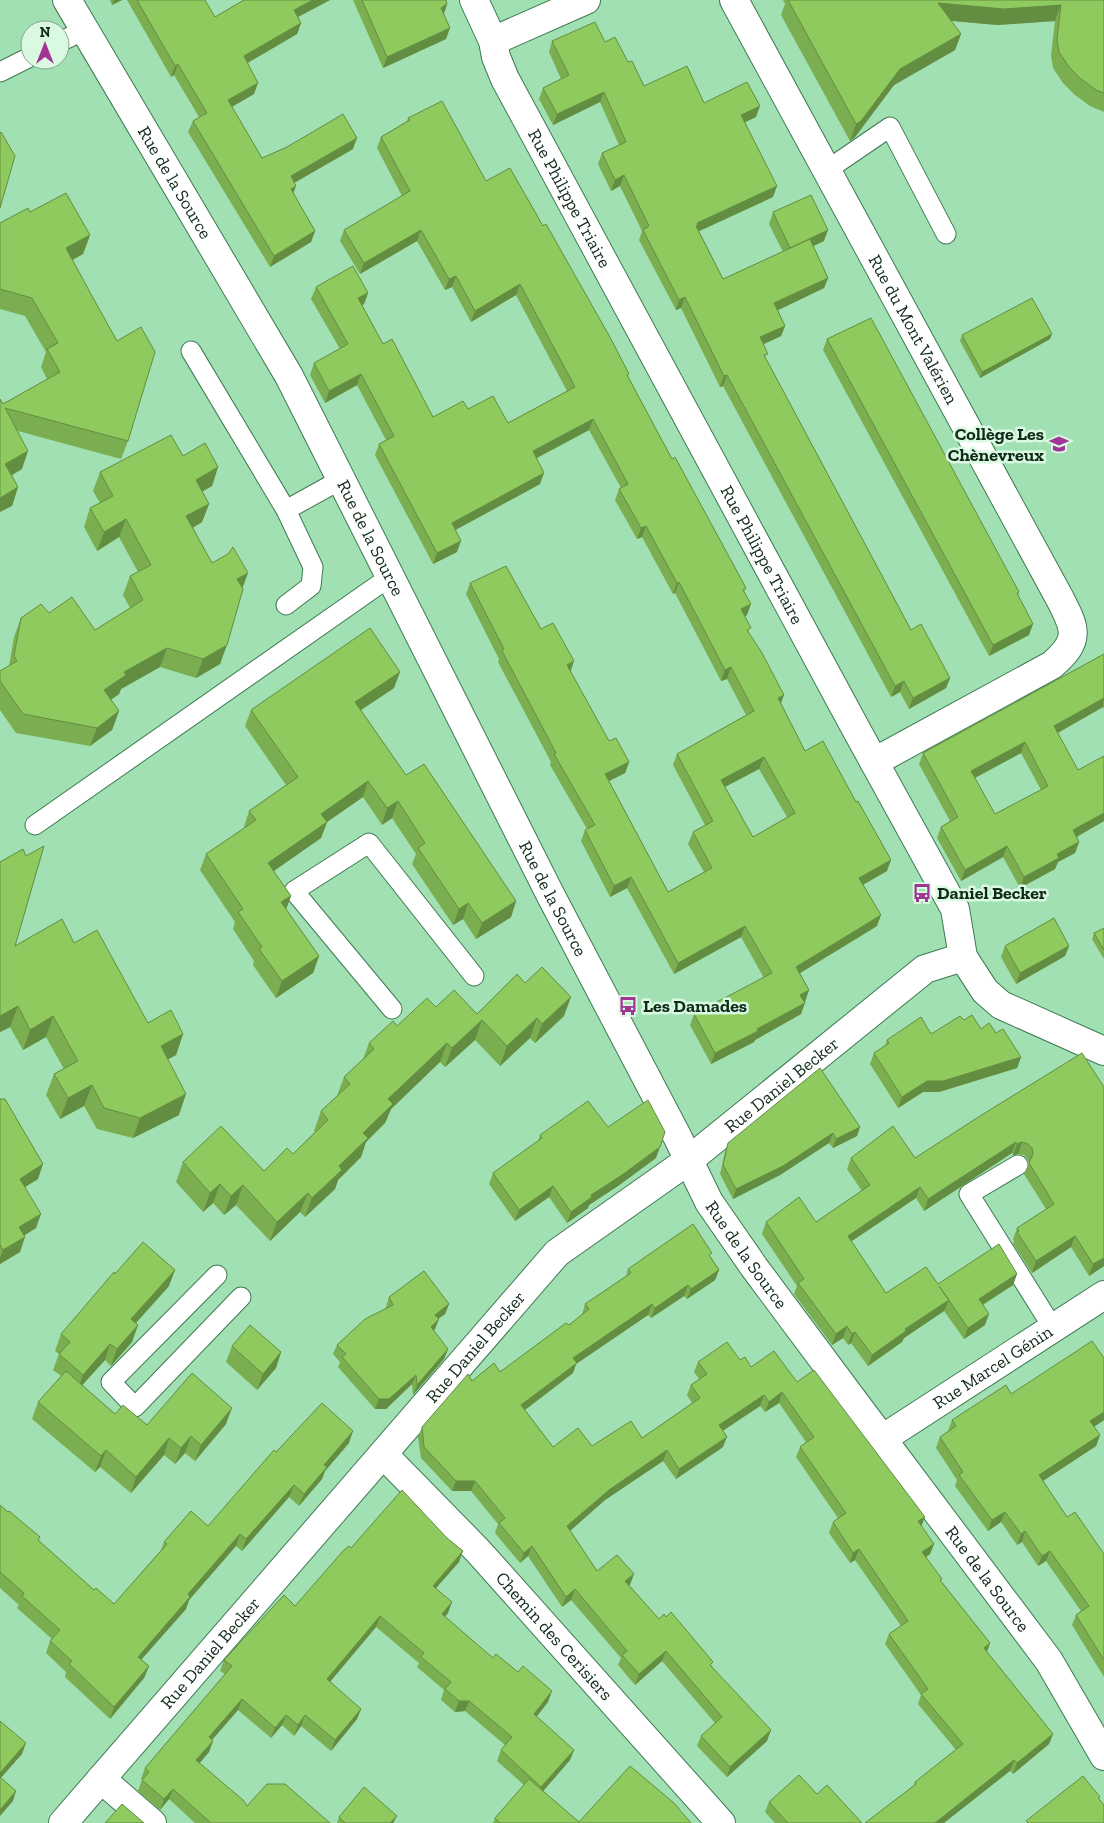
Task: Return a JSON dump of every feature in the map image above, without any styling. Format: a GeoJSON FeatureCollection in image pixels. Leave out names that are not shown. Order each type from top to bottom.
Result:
{"type":"FeatureCollection","features":[{"type":"Feature","properties":{"kind":"street","name":"Rue de la Source"},"geometry":{"type":"LineString","coordinates":[[67,0],[289,376],[550,894],[709,1202],[737,1243],[882,1439],[1050,1661],[1104,1756]]}},
{"type":"Feature","properties":{"kind":"street","name":"Rue Philippe Triaire"},"geometry":{"type":"LineString","coordinates":[[474,0],[493,41],[496,57],[505,79],[955,909],[964,957],[986,991],[1001,1005],[1104,1052]]}},
{"type":"Feature","properties":{"kind":"street"},"geometry":{"type":"LineString","coordinates":[[493,41],[586,0]]}},
{"type":"Feature","properties":{"kind":"street","name":"Rue du Mont Valérien"},"geometry":{"type":"LineString","coordinates":[[734,0],[1059,597],[1071,621],[1073,631],[1072,641],[1064,654],[1052,665],[874,762]]}},
{"type":"Feature","properties":{"kind":"street","name":"Rue Daniel Becker"},"geometry":{"type":"LineString","coordinates":[[63,1823],[558,1253],[689,1160],[925,968],[964,957]]}},
{"type":"Feature","properties":{"kind":"street","name":"Rue Marcel Génin"},"geometry":{"type":"LineString","coordinates":[[882,1439],[1104,1295]]}},
{"type":"Feature","properties":{"kind":"street","name":"Chemin des Cerisiers"},"geometry":{"type":"LineString","coordinates":[[383,1454],[478,1551],[721,1823]]}},
{"type":"Feature","properties":{"kind":"street"},"geometry":{"type":"LineString","coordinates":[[101,1779],[152,1823]]}},
{"type":"Feature","properties":{"kind":"lane"},"geometry":{"type":"LineString","coordinates":[[70,37],[84,30]]}},
{"type":"Feature","properties":{"kind":"lane"},"geometry":{"type":"LineString","coordinates":[[0,72],[20,62]]}},
{"type":"Feature","properties":{"kind":"lane"},"geometry":{"type":"LineString","coordinates":[[827,170],[890,127],[946,234]]}},
{"type":"Feature","properties":{"kind":"lane"},"geometry":{"type":"LineString","coordinates":[[191,351],[286,510],[312,567],[311,586],[286,605]]}},
{"type":"Feature","properties":{"kind":"lane"},"geometry":{"type":"LineString","coordinates":[[286,510],[342,478]]}},
{"type":"Feature","properties":{"kind":"lane"},"geometry":{"type":"LineString","coordinates":[[35,825],[391,576]]}},
{"type":"Feature","properties":{"kind":"lane"},"geometry":{"type":"LineString","coordinates":[[392,1009],[294,891],[369,844],[474,976]]}},
{"type":"Feature","properties":{"kind":"lane"},"geometry":{"type":"LineString","coordinates":[[1018,1165],[969,1194],[1053,1328]]}},
{"type":"Feature","properties":{"kind":"lane"},"geometry":{"type":"LineString","coordinates":[[216,1275],[111,1382],[135,1407],[241,1297]]}},
{"type":"Feature","properties":{"kind":"building"},"geometry":{"type":"Polygon","coordinates":[[[137,0],[205,0],[215,17],[244,0],[313,0],[294,10],[301,23],[244,56],[258,83],[228,100],[262,158],[287,147],[343,114],[357,138],[291,176],[296,186],[291,189],[315,231],[274,256],[193,121],[207,113],[178,64],[175,66],[137,0]]]}},
{"type":"Feature","properties":{"kind":"building"},"geometry":{"type":"Polygon","coordinates":[[[362,0],[446,0],[447,4],[441,8],[450,28],[387,57],[362,0]]]}},
{"type":"Feature","properties":{"kind":"building"},"geometry":{"type":"Polygon","coordinates":[[[788,0],[1104,0],[1104,93],[1096,90],[1081,79],[1069,67],[1059,52],[1057,39],[1061,5],[1004,9],[938,3],[961,34],[900,69],[861,121],[856,124],[788,0]]]}},
{"type":"Feature","properties":{"kind":"building"},"geometry":{"type":"Polygon","coordinates":[[[595,22],[605,42],[615,37],[628,62],[632,61],[644,86],[687,66],[704,103],[747,82],[760,106],[741,115],[777,186],[697,223],[698,225],[696,226],[723,279],[810,239],[828,278],[774,303],[785,326],[760,337],[768,354],[764,355],[911,630],[921,624],[950,678],[913,698],[904,681],[895,686],[727,375],[724,376],[685,297],[679,300],[643,230],[649,226],[624,175],[615,180],[602,153],[626,142],[604,92],[557,114],[543,88],[569,75],[552,41],[595,22]]]}},
{"type":"Feature","properties":{"kind":"building"},"geometry":{"type":"Polygon","coordinates":[[[442,101],[486,181],[510,168],[543,226],[546,224],[611,339],[629,374],[627,375],[672,459],[675,457],[746,588],[743,590],[751,604],[741,609],[751,628],[747,630],[762,653],[784,695],[778,698],[805,751],[823,741],[856,802],[858,801],[891,860],[859,878],[881,915],[796,967],[809,990],[800,995],[805,1003],[757,1029],[758,1031],[715,1053],[694,1014],[772,973],[745,926],[678,963],[631,877],[614,886],[585,830],[595,825],[554,754],[556,753],[502,651],[504,649],[470,583],[506,566],[541,629],[553,623],[574,661],[567,665],[609,741],[616,738],[629,762],[605,774],[668,892],[712,868],[693,832],[713,821],[677,754],[754,711],[731,667],[725,670],[679,582],[677,583],[646,526],[641,528],[619,489],[628,484],[593,419],[533,451],[544,473],[452,523],[461,541],[437,553],[379,444],[394,436],[361,374],[329,391],[314,363],[348,344],[316,287],[353,266],[368,293],[358,298],[383,344],[392,339],[433,417],[463,401],[468,409],[493,396],[508,423],[575,387],[520,284],[475,311],[456,276],[449,279],[421,230],[364,263],[344,230],[410,191],[381,137],[410,120],[408,118],[442,101]],[[764,757],[721,780],[753,837],[795,813],[764,757]]]}},
{"type":"Feature","properties":{"kind":"building"},"geometry":{"type":"Polygon","coordinates":[[[0,133],[15,156],[0,208],[0,133]]]}},
{"type":"Feature","properties":{"kind":"building"},"geometry":{"type":"Polygon","coordinates":[[[66,193],[90,235],[66,248],[117,341],[141,327],[155,352],[128,441],[5,408],[28,451],[5,464],[18,487],[0,498],[0,399],[3,404],[60,372],[47,349],[58,343],[32,298],[0,289],[0,223],[28,208],[30,212],[66,193]]]}},
{"type":"Feature","properties":{"kind":"building"},"geometry":{"type":"Polygon","coordinates":[[[811,195],[828,230],[790,248],[773,212],[811,195]]]}},
{"type":"Feature","properties":{"kind":"building"},"geometry":{"type":"Polygon","coordinates":[[[1032,298],[1052,334],[982,372],[962,335],[1032,298]]]}},
{"type":"Feature","properties":{"kind":"building"},"geometry":{"type":"Polygon","coordinates":[[[871,318],[1019,592],[1017,593],[1033,624],[993,645],[827,339],[871,318]]]}},
{"type":"Feature","properties":{"kind":"building"},"geometry":{"type":"Polygon","coordinates":[[[171,435],[183,456],[205,443],[218,467],[196,480],[209,504],[186,516],[212,563],[228,554],[233,547],[248,573],[237,579],[243,589],[227,645],[203,659],[167,648],[124,672],[126,675],[104,690],[119,711],[97,728],[23,714],[0,681],[0,671],[17,661],[14,656],[21,618],[41,604],[49,613],[72,597],[95,630],[143,600],[130,576],[151,565],[126,519],[104,532],[90,508],[113,496],[100,472],[171,435]]]}},
{"type":"Feature","properties":{"kind":"building"},"geometry":{"type":"Polygon","coordinates":[[[370,628],[400,672],[355,702],[406,775],[424,764],[516,901],[482,923],[468,903],[459,909],[418,848],[425,843],[398,801],[387,808],[368,781],[321,814],[327,822],[268,863],[291,896],[281,902],[319,956],[282,981],[259,949],[262,947],[238,912],[243,909],[206,854],[256,820],[249,811],[298,777],[251,710],[370,628]]]}},
{"type":"Feature","properties":{"kind":"building"},"geometry":{"type":"Polygon","coordinates":[[[1104,654],[1104,698],[1054,726],[1078,770],[1104,756],[1104,813],[1073,830],[1079,842],[1057,854],[1059,858],[1024,877],[1007,846],[965,870],[941,827],[958,817],[923,753],[1104,654]],[[1025,742],[971,771],[995,814],[1048,786],[1025,742]]]}},
{"type":"Feature","properties":{"kind":"building"},"geometry":{"type":"Polygon","coordinates":[[[44,846],[15,946],[62,919],[74,943],[97,930],[148,1023],[171,1010],[183,1034],[161,1046],[186,1094],[140,1118],[104,1108],[92,1085],[68,1098],[54,1074],[78,1061],[53,1016],[30,1030],[18,1006],[0,1016],[0,862],[23,849],[26,856],[44,846]]]}},
{"type":"Feature","properties":{"kind":"building"},"geometry":{"type":"Polygon","coordinates":[[[1054,918],[1069,946],[1020,973],[1005,946],[1054,918]]]}},
{"type":"Feature","properties":{"kind":"building"},"geometry":{"type":"Polygon","coordinates":[[[1104,928],[1104,950],[1094,933],[1104,928]]]}},
{"type":"Feature","properties":{"kind":"building"},"geometry":{"type":"Polygon","coordinates":[[[542,967],[571,997],[542,1024],[537,1018],[507,1046],[482,1020],[452,1048],[447,1043],[388,1099],[393,1104],[363,1133],[368,1138],[339,1166],[342,1170],[312,1198],[308,1193],[277,1222],[243,1185],[231,1196],[220,1184],[210,1193],[183,1162],[221,1126],[264,1171],[287,1148],[293,1154],[328,1120],[321,1111],[350,1084],[344,1077],[374,1049],[369,1043],[393,1021],[397,1026],[427,998],[436,1007],[454,990],[477,1014],[517,974],[525,983],[542,967]]]}},
{"type":"Feature","properties":{"kind":"building"},"geometry":{"type":"Polygon","coordinates":[[[972,1015],[981,1029],[989,1023],[996,1033],[1003,1029],[1021,1057],[943,1081],[927,1081],[902,1097],[874,1053],[889,1043],[887,1040],[921,1017],[931,1034],[960,1016],[964,1020],[972,1015]]]}},
{"type":"Feature","properties":{"kind":"building"},"geometry":{"type":"Polygon","coordinates":[[[1082,1053],[1104,1087],[1104,1258],[1093,1264],[1075,1236],[1036,1261],[1017,1232],[1019,1231],[1017,1228],[1054,1204],[1029,1163],[1033,1154],[1032,1148],[1022,1142],[1017,1144],[1016,1142],[928,1199],[920,1187],[848,1236],[886,1293],[926,1267],[938,1284],[999,1244],[1017,1274],[979,1299],[989,1314],[968,1328],[949,1300],[905,1329],[906,1331],[872,1355],[855,1332],[852,1334],[847,1326],[836,1334],[798,1283],[804,1279],[766,1222],[799,1197],[816,1222],[870,1185],[851,1158],[893,1126],[915,1158],[1082,1053]]]}},
{"type":"Feature","properties":{"kind":"building"},"geometry":{"type":"Polygon","coordinates":[[[820,1068],[860,1127],[836,1139],[833,1133],[783,1166],[736,1189],[723,1165],[728,1143],[820,1068]]]}},
{"type":"Feature","properties":{"kind":"building"},"geometry":{"type":"Polygon","coordinates":[[[0,1099],[5,1099],[43,1164],[20,1179],[41,1214],[19,1227],[25,1237],[3,1250],[0,1245],[0,1099]]]}},
{"type":"Feature","properties":{"kind":"building"},"geometry":{"type":"Polygon","coordinates":[[[648,1100],[665,1132],[660,1147],[591,1195],[592,1197],[571,1212],[553,1186],[519,1210],[493,1173],[542,1138],[540,1135],[588,1101],[608,1127],[648,1100]]]}},
{"type":"Feature","properties":{"kind":"building"},"geometry":{"type":"Polygon","coordinates":[[[693,1224],[712,1253],[709,1255],[719,1270],[691,1289],[688,1285],[655,1308],[652,1304],[573,1358],[577,1363],[521,1405],[553,1447],[578,1428],[592,1446],[631,1421],[642,1438],[700,1398],[691,1385],[707,1374],[698,1362],[727,1342],[740,1360],[745,1357],[751,1367],[774,1351],[797,1382],[814,1370],[925,1517],[918,1521],[934,1544],[922,1552],[942,1579],[940,1580],[990,1643],[984,1648],[1053,1734],[1017,1763],[1014,1760],[935,1823],[865,1823],[916,1784],[915,1782],[963,1744],[921,1694],[928,1689],[889,1634],[908,1621],[859,1549],[853,1553],[833,1522],[846,1513],[800,1447],[814,1437],[782,1392],[769,1402],[764,1395],[719,1425],[727,1437],[679,1469],[667,1450],[609,1490],[567,1526],[597,1571],[617,1555],[634,1574],[625,1581],[659,1619],[664,1614],[666,1617],[671,1612],[713,1662],[710,1665],[771,1730],[730,1767],[701,1736],[722,1717],[666,1651],[639,1674],[622,1655],[627,1651],[575,1589],[566,1597],[532,1546],[524,1553],[499,1523],[505,1518],[475,1481],[456,1481],[424,1447],[422,1427],[468,1374],[472,1381],[494,1363],[500,1372],[566,1323],[569,1325],[589,1309],[585,1304],[631,1273],[628,1269],[693,1224]]]}},
{"type":"Feature","properties":{"kind":"building"},"geometry":{"type":"Polygon","coordinates":[[[143,1242],[175,1270],[131,1319],[138,1325],[117,1349],[110,1344],[83,1375],[59,1354],[70,1342],[61,1334],[114,1272],[115,1274],[143,1242]]]}},
{"type":"Feature","properties":{"kind":"building"},"geometry":{"type":"Polygon","coordinates":[[[424,1271],[449,1304],[435,1315],[439,1319],[431,1327],[448,1349],[417,1385],[416,1375],[389,1399],[379,1399],[342,1357],[346,1354],[337,1345],[365,1319],[393,1305],[389,1297],[424,1271]]]}},
{"type":"Feature","properties":{"kind":"building"},"geometry":{"type":"Polygon","coordinates":[[[250,1325],[281,1352],[263,1374],[232,1346],[250,1325]]]}},
{"type":"Feature","properties":{"kind":"building"},"geometry":{"type":"Polygon","coordinates":[[[1092,1341],[1104,1358],[1104,1412],[1090,1421],[1100,1435],[1039,1475],[1067,1517],[1075,1512],[1104,1554],[1104,1660],[1076,1615],[1089,1606],[1050,1551],[1042,1556],[1025,1531],[1021,1534],[1005,1512],[992,1520],[959,1475],[963,1472],[940,1437],[956,1426],[952,1420],[1006,1385],[1011,1394],[1092,1341]]]}},
{"type":"Feature","properties":{"kind":"building"},"geometry":{"type":"Polygon","coordinates":[[[66,1371],[115,1414],[123,1405],[147,1425],[192,1373],[232,1408],[201,1445],[191,1436],[181,1448],[169,1438],[136,1477],[106,1450],[101,1456],[38,1402],[66,1371]]]}},
{"type":"Feature","properties":{"kind":"building"},"geometry":{"type":"Polygon","coordinates":[[[322,1403],[353,1431],[324,1465],[327,1467],[304,1494],[294,1485],[246,1539],[240,1534],[188,1594],[190,1597],[138,1657],[149,1666],[114,1707],[69,1664],[72,1661],[50,1641],[60,1630],[22,1596],[24,1593],[0,1572],[0,1505],[40,1537],[38,1540],[94,1590],[96,1588],[114,1604],[167,1544],[164,1542],[191,1511],[208,1526],[274,1450],[276,1452],[322,1403]]]}},
{"type":"Feature","properties":{"kind":"building"},"geometry":{"type":"Polygon","coordinates":[[[402,1490],[447,1538],[463,1551],[433,1586],[452,1602],[442,1614],[493,1658],[496,1654],[518,1672],[523,1666],[552,1691],[534,1714],[574,1750],[541,1787],[501,1750],[512,1737],[469,1701],[459,1701],[445,1689],[451,1682],[421,1657],[424,1653],[380,1616],[327,1679],[361,1709],[335,1740],[305,1715],[298,1725],[286,1715],[275,1728],[242,1699],[209,1737],[213,1741],[196,1760],[243,1800],[247,1806],[267,1784],[285,1784],[330,1823],[211,1823],[173,1789],[164,1799],[142,1780],[149,1772],[145,1768],[232,1666],[224,1660],[284,1595],[295,1606],[343,1551],[349,1546],[351,1548],[402,1490]]]}},
{"type":"Feature","properties":{"kind":"building"},"geometry":{"type":"Polygon","coordinates":[[[0,1721],[26,1743],[0,1773],[0,1721]]]}},
{"type":"Feature","properties":{"kind":"building"},"geometry":{"type":"Polygon","coordinates":[[[630,1766],[674,1803],[691,1823],[500,1823],[495,1818],[529,1779],[579,1822],[630,1766]]]}},
{"type":"Feature","properties":{"kind":"building"},"geometry":{"type":"Polygon","coordinates":[[[799,1775],[817,1794],[827,1785],[862,1823],[788,1823],[769,1802],[799,1775]]]}},
{"type":"Feature","properties":{"kind":"building"},"geometry":{"type":"Polygon","coordinates":[[[1083,1776],[1104,1805],[1104,1823],[1028,1823],[1026,1821],[1083,1776]]]}},
{"type":"Feature","properties":{"kind":"building"},"geometry":{"type":"Polygon","coordinates":[[[0,1777],[16,1791],[0,1810],[0,1777]]]}},
{"type":"Feature","properties":{"kind":"building"},"geometry":{"type":"Polygon","coordinates":[[[364,1787],[397,1816],[390,1823],[345,1823],[339,1817],[364,1787]]]}},
{"type":"Feature","properties":{"kind":"building"},"geometry":{"type":"Polygon","coordinates":[[[122,1804],[144,1823],[105,1823],[122,1804]]]}},
{"type":"Feature","properties":{"kind":"place","name":"Collège Les Chènevreux"},"geometry":{"type":"Point","coordinates":[1059,444]}},
{"type":"Feature","properties":{"kind":"place","name":"Daniel Becker"},"geometry":{"type":"Point","coordinates":[922,893]}},
{"type":"Feature","properties":{"kind":"place","name":"Les Damades"},"geometry":{"type":"Point","coordinates":[628,1006]}}]}
